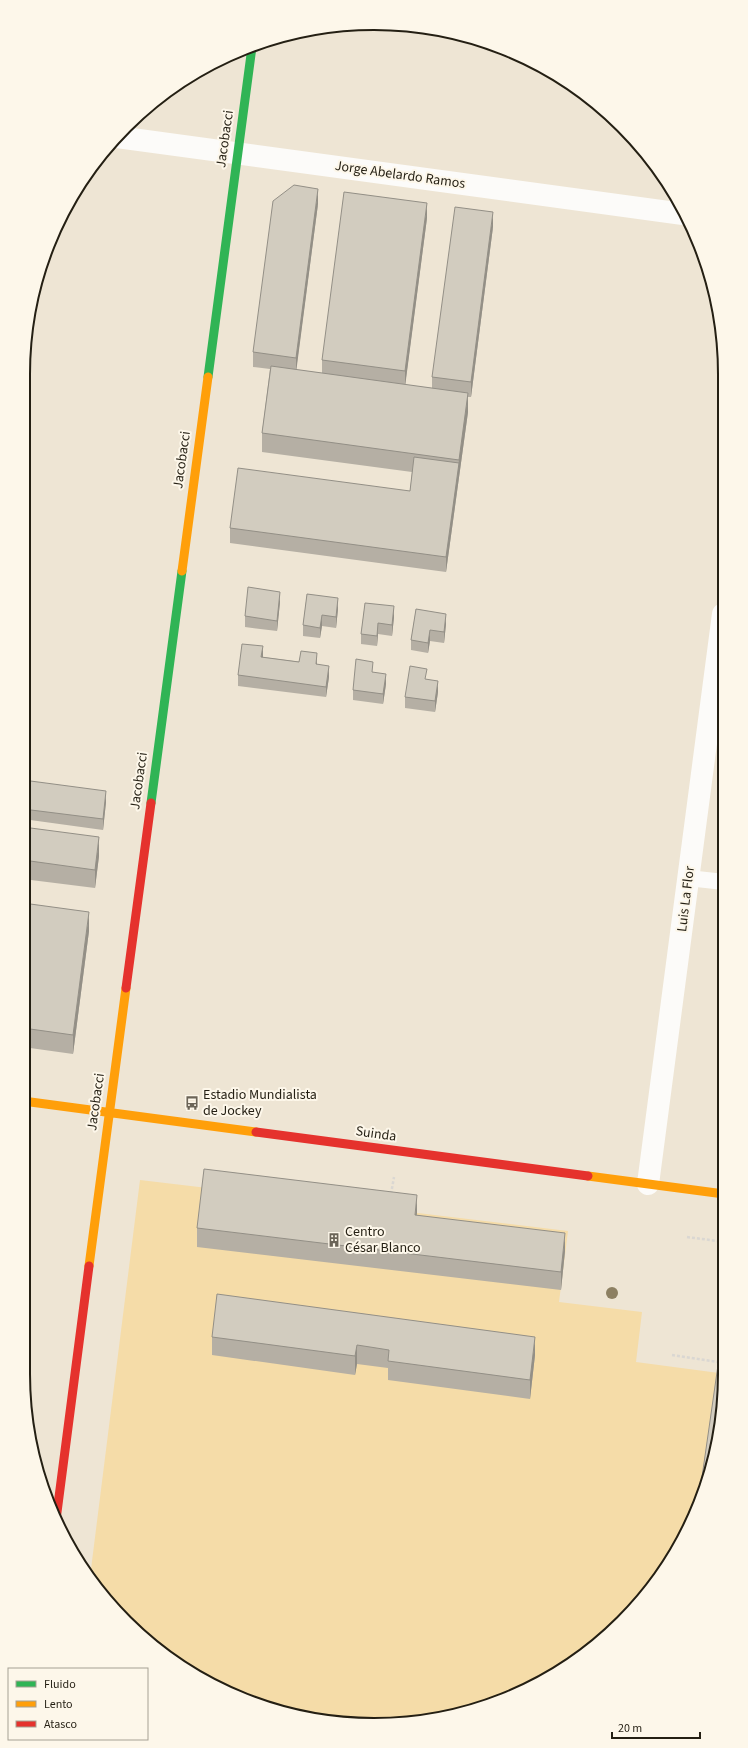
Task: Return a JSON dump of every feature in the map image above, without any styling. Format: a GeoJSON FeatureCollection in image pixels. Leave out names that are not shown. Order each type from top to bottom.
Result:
{"type":"FeatureCollection","features":[{"type":"Feature","properties":{"kind":"street","name":"Jacobacci"},"geometry":{"type":"LineString","coordinates":[[57,1509],[251,52]]}},
{"type":"Feature","properties":{"kind":"street","name":"Jorge Abelardo Ramos"},"geometry":{"type":"LineString","coordinates":[[125,137],[678,213]]}},
{"type":"Feature","properties":{"kind":"street","name":"Luis La Flor"},"geometry":{"type":"LineString","coordinates":[[648,1184],[718,652]]}},
{"type":"Feature","properties":{"kind":"street","name":"Suinda"},"geometry":{"type":"LineString","coordinates":[[30,1102],[718,1193]]}},
{"type":"Feature","properties":{"kind":"lane"},"geometry":{"type":"LineString","coordinates":[[688,878],[718,881]]}},
{"type":"Feature","properties":{"kind":"path"},"geometry":{"type":"LineString","coordinates":[[391,1195],[397,1151]]}},
{"type":"Feature","properties":{"kind":"path"},"geometry":{"type":"LineString","coordinates":[[687,1237],[718,1241]]}},
{"type":"Feature","properties":{"kind":"path"},"geometry":{"type":"LineString","coordinates":[[672,1355],[718,1362]]}},
{"type":"Feature","properties":{"kind":"shaded area"},"geometry":{"type":"Polygon","coordinates":[[[140,1180],[568,1231],[559,1302],[642,1312],[636,1362],[718,1373],[705,1467],[700,1485],[683,1526],[660,1565],[633,1601],[601,1633],[583,1647],[546,1672],[526,1683],[485,1700],[419,1715],[374,1718],[329,1715],[263,1700],[222,1683],[183,1660],[165,1647],[147,1633],[115,1601],[91,1569],[140,1180]]]}},
{"type":"Feature","properties":{"kind":"building"},"geometry":{"type":"Polygon","coordinates":[[[294,185],[318,189],[296,358],[253,352],[273,201],[294,185]]]}},
{"type":"Feature","properties":{"kind":"building"},"geometry":{"type":"Polygon","coordinates":[[[344,192],[427,203],[405,371],[322,360],[344,192]]]}},
{"type":"Feature","properties":{"kind":"building"},"geometry":{"type":"Polygon","coordinates":[[[455,207],[493,212],[471,382],[432,377],[455,207]]]}},
{"type":"Feature","properties":{"kind":"building"},"geometry":{"type":"Polygon","coordinates":[[[271,366],[468,393],[459,460],[262,433],[271,366]]]}},
{"type":"Feature","properties":{"kind":"building"},"geometry":{"type":"Polygon","coordinates":[[[414,457],[459,463],[446,557],[230,528],[238,468],[410,491],[414,457]]]}},
{"type":"Feature","properties":{"kind":"building"},"geometry":{"type":"Polygon","coordinates":[[[248,587],[280,592],[277,621],[245,616],[248,587]]]}},
{"type":"Feature","properties":{"kind":"building"},"geometry":{"type":"Polygon","coordinates":[[[307,594],[338,598],[336,617],[322,615],[320,628],[303,625],[307,594]]]}},
{"type":"Feature","properties":{"kind":"building"},"geometry":{"type":"Polygon","coordinates":[[[365,603],[394,606],[392,625],[378,623],[377,636],[361,634],[365,603]]]}},
{"type":"Feature","properties":{"kind":"building"},"geometry":{"type":"Polygon","coordinates":[[[416,609],[446,614],[444,632],[430,630],[428,643],[411,640],[416,609]]]}},
{"type":"Feature","properties":{"kind":"building"},"geometry":{"type":"Polygon","coordinates":[[[242,644],[263,646],[261,657],[299,662],[301,651],[317,653],[316,664],[329,666],[326,687],[238,675],[242,644]]]}},
{"type":"Feature","properties":{"kind":"building"},"geometry":{"type":"Polygon","coordinates":[[[356,659],[373,662],[372,672],[386,674],[383,694],[353,690],[356,659]]]}},
{"type":"Feature","properties":{"kind":"building"},"geometry":{"type":"Polygon","coordinates":[[[410,666],[427,669],[425,679],[438,681],[435,701],[405,697],[410,666]]]}},
{"type":"Feature","properties":{"kind":"building"},"geometry":{"type":"Polygon","coordinates":[[[30,781],[106,791],[103,819],[30,810],[30,781]]]}},
{"type":"Feature","properties":{"kind":"building"},"geometry":{"type":"Polygon","coordinates":[[[30,828],[99,837],[95,870],[30,861],[30,828]]]}},
{"type":"Feature","properties":{"kind":"building"},"geometry":{"type":"Polygon","coordinates":[[[30,904],[89,912],[73,1035],[30,1029],[30,904]]]}},
{"type":"Feature","properties":{"kind":"building","name":"Centro César Blanco"},"geometry":{"type":"Polygon","coordinates":[[[204,1169],[417,1195],[415,1215],[565,1233],[561,1272],[197,1228],[204,1169]]]}},
{"type":"Feature","properties":{"kind":"building"},"geometry":{"type":"Polygon","coordinates":[[[217,1294],[535,1337],[530,1380],[388,1361],[389,1350],[357,1345],[355,1356],[212,1337],[217,1294]]]}},
{"type":"Feature","properties":{"kind":"building"},"geometry":{"type":"Polygon","coordinates":[[[718,1365],[715,1419],[702,1478],[718,1365]]]}},
{"type":"Feature","properties":{"kind":"traffic: fast"},"geometry":{"type":"LineString","coordinates":[[208,377],[251,52]]}},
{"type":"Feature","properties":{"kind":"traffic: fast"},"geometry":{"type":"LineString","coordinates":[[151,803],[182,571]]}},
{"type":"Feature","properties":{"kind":"traffic: slow"},"geometry":{"type":"LineString","coordinates":[[182,571],[208,377]]}},
{"type":"Feature","properties":{"kind":"traffic: slow"},"geometry":{"type":"LineString","coordinates":[[89,1266],[126,988]]}},
{"type":"Feature","properties":{"kind":"traffic: slow"},"geometry":{"type":"LineString","coordinates":[[30,1102],[256,1132]]}},
{"type":"Feature","properties":{"kind":"traffic: slow"},"geometry":{"type":"LineString","coordinates":[[588,1176],[718,1193]]}},
{"type":"Feature","properties":{"kind":"traffic: jam"},"geometry":{"type":"LineString","coordinates":[[126,988],[151,803]]}},
{"type":"Feature","properties":{"kind":"traffic: jam"},"geometry":{"type":"LineString","coordinates":[[256,1132],[588,1176]]}},
{"type":"Feature","properties":{"kind":"traffic: jam"},"geometry":{"type":"LineString","coordinates":[[57,1509],[89,1266]]}},
{"type":"Feature","properties":{"kind":"place","name":"Estadio Mundialista de Jockey"},"geometry":{"type":"Point","coordinates":[192,1103]}},
{"type":"Feature","properties":{"kind":"place","name":"Centro César Blanco"},"geometry":{"type":"Point","coordinates":[334,1240]}}]}
